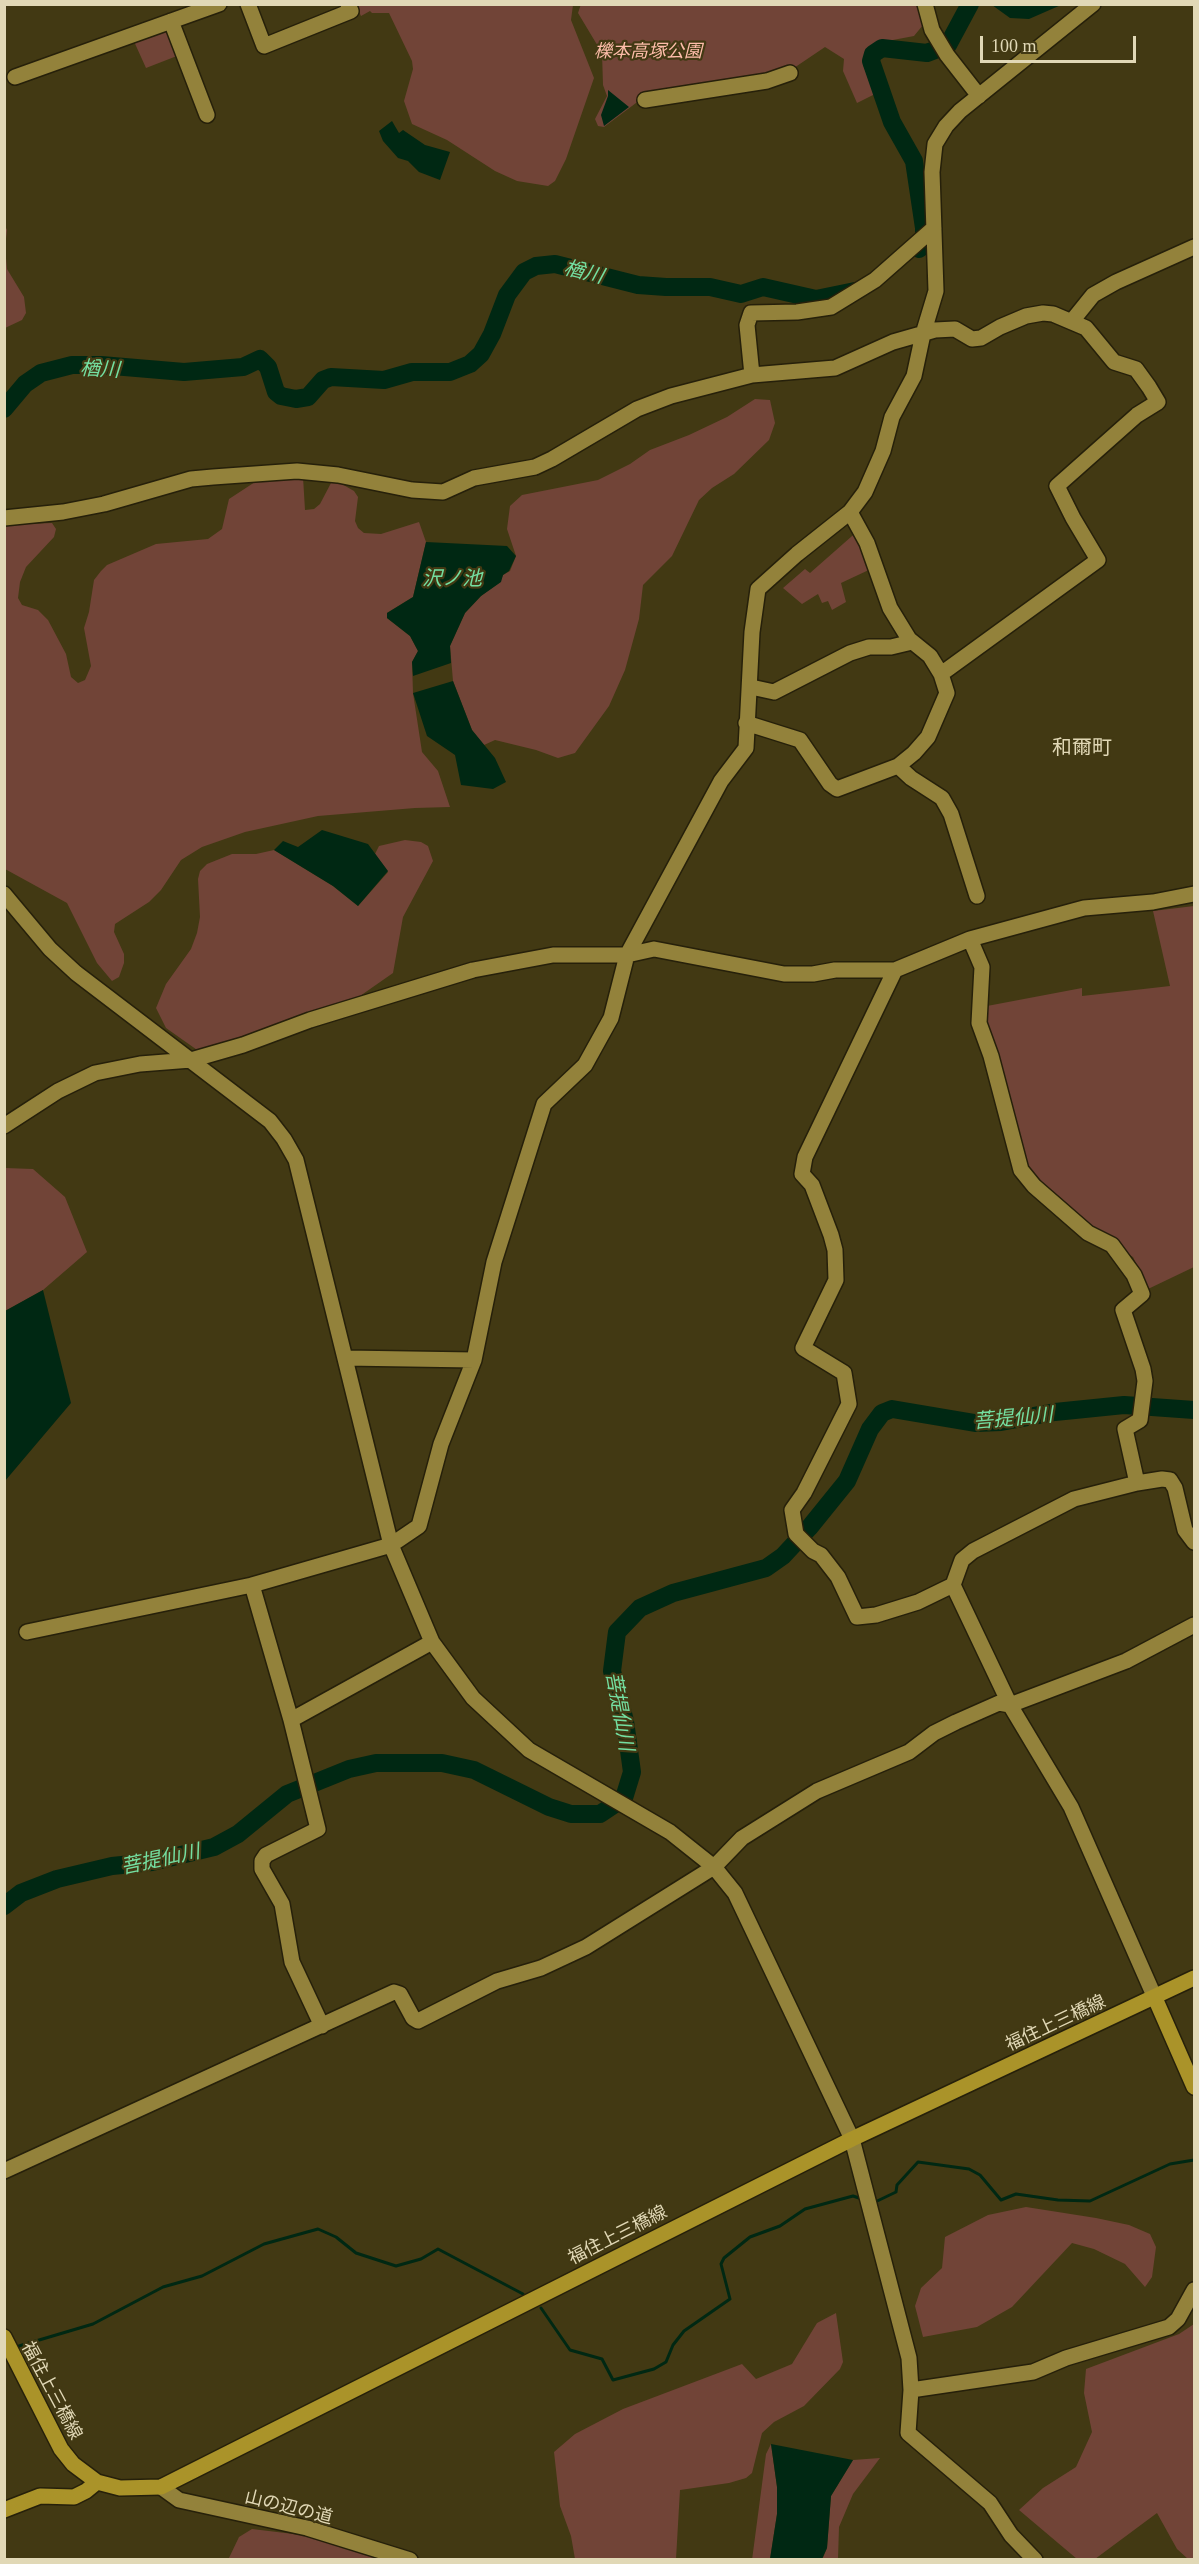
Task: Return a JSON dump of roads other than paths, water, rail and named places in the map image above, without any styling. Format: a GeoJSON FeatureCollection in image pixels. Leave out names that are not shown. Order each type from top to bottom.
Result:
{"type":"FeatureCollection","features":[{"type":"Feature","properties":{"kind":"main road","name":"福住上三橋線"},"geometry":{"type":"LineString","coordinates":[[4,2337],[61,2449],[73,2464],[97,2482],[120,2488],[161,2487],[852,2139],[1194,1978]]}},
{"type":"Feature","properties":{"kind":"main road"},"geometry":{"type":"LineString","coordinates":[[1155,1998],[1194,2088]]}},
{"type":"Feature","properties":{"kind":"main road"},"geometry":{"type":"LineString","coordinates":[[4,2510],[40,2496],[74,2497],[97,2482]]}},
{"type":"Feature","properties":{"kind":"street"},"geometry":{"type":"LineString","coordinates":[[15,77],[219,4]]}},
{"type":"Feature","properties":{"kind":"street"},"geometry":{"type":"LineString","coordinates":[[248,4],[264,46],[351,11],[348,4]]}},
{"type":"Feature","properties":{"kind":"street"},"geometry":{"type":"LineString","coordinates":[[926,4],[932,30],[947,55],[979,96]]}},
{"type":"Feature","properties":{"kind":"street"},"geometry":{"type":"LineString","coordinates":[[27,1632],[252,1585],[391,1545],[419,1526],[441,1444],[474,1360],[494,1262],[544,1104],[585,1065],[611,1018],[627,955],[721,781],[746,748],[746,723],[751,687],[752,632],[758,589],[850,512],[865,492],[883,451],[892,417],[914,375],[936,291],[932,172],[934,144],[946,126],[979,96],[1093,4]]}},
{"type":"Feature","properties":{"kind":"street"},"geometry":{"type":"LineString","coordinates":[[171,21],[207,115]]}},
{"type":"Feature","properties":{"kind":"street"},"geometry":{"type":"LineString","coordinates":[[645,100],[759,83],[790,74]]}},
{"type":"Feature","properties":{"kind":"street"},"geometry":{"type":"LineString","coordinates":[[752,375],[747,325],[751,313],[796,312],[831,307],[875,280],[934,228]]}},
{"type":"Feature","properties":{"kind":"street"},"geometry":{"type":"LineString","coordinates":[[1072,321],[1093,295],[1116,282],[1194,247]]}},
{"type":"Feature","properties":{"kind":"street"},"geometry":{"type":"LineString","coordinates":[[4,518],[63,512],[104,504],[191,479],[297,471],[338,475],[412,490],[443,492],[474,478],[535,467],[637,409],[671,396],[752,375],[835,368],[893,342],[923,334],[955,329],[972,339],[981,338],[999,327],[1026,316],[1043,313],[1072,321],[1086,328],[1114,362],[1136,369],[1158,402],[1137,415],[1057,486],[1098,560],[941,674]]}},
{"type":"Feature","properties":{"kind":"street"},"geometry":{"type":"LineString","coordinates":[[746,723],[800,740],[830,784],[837,789],[898,766],[914,753],[928,737],[933,727],[947,693],[941,674],[930,656],[912,642],[890,608],[867,543],[850,512]]}},
{"type":"Feature","properties":{"kind":"street"},"geometry":{"type":"LineString","coordinates":[[751,687],[774,692],[850,653],[869,647],[891,647],[912,642]]}},
{"type":"Feature","properties":{"kind":"street"},"geometry":{"type":"LineString","coordinates":[[898,766],[911,778],[942,798],[951,814],[977,896]]}},
{"type":"Feature","properties":{"kind":"street"},"geometry":{"type":"LineString","coordinates":[[4,894],[50,949],[76,973],[270,1122],[296,1160],[391,1545],[432,1642],[473,1698],[529,1750],[670,1832],[714,1867],[735,1893],[852,2139],[868,2208],[909,2358],[911,2391],[908,2433],[990,2503],[1011,2535],[1035,2559]]}},
{"type":"Feature","properties":{"kind":"street"},"geometry":{"type":"LineString","coordinates":[[4,1126],[58,1091],[95,1073],[140,1064],[191,1060],[243,1045],[310,1020],[473,970],[553,956],[627,955],[654,949],[784,974],[896,970],[970,939],[1084,908],[1153,902],[1194,894]]}},
{"type":"Feature","properties":{"kind":"street"},"geometry":{"type":"LineString","coordinates":[[970,939],[982,967],[979,1023],[991,1056],[1021,1170],[1034,1186],[1088,1233],[1112,1245],[1134,1275],[1142,1294],[1123,1310],[1145,1381],[1140,1420],[1125,1429],[1137,1483]]}},
{"type":"Feature","properties":{"kind":"street"},"geometry":{"type":"LineString","coordinates":[[896,970],[805,1157],[802,1174],[812,1185],[831,1235],[835,1250],[836,1280],[803,1348],[844,1373],[849,1404],[804,1493],[792,1510],[796,1534],[813,1551],[821,1555],[837,1577],[857,1617],[876,1615],[918,1602],[953,1585],[962,1560],[973,1551],[1074,1499],[1137,1483],[1170,1480],[1175,1488],[1185,1530],[1194,1542]]}},
{"type":"Feature","properties":{"kind":"street"},"geometry":{"type":"LineString","coordinates":[[345,1359],[474,1360]]}},
{"type":"Feature","properties":{"kind":"street"},"geometry":{"type":"LineString","coordinates":[[252,1585],[291,1720],[318,1829],[266,1855],[262,1861],[262,1869],[282,1904],[292,1962],[322,2026]]}},
{"type":"Feature","properties":{"kind":"street"},"geometry":{"type":"LineString","coordinates":[[953,1585],[1010,1705],[1071,1807],[1155,1998]]}},
{"type":"Feature","properties":{"kind":"street"},"geometry":{"type":"LineString","coordinates":[[4,2171],[397,1992],[412,2018],[418,2021],[497,1981],[541,1968],[586,1947],[714,1867],[742,1838],[817,1791],[909,1752],[956,1722],[999,1703],[1010,1705],[1126,1661],[1194,1625]]}},
{"type":"Feature","properties":{"kind":"street"},"geometry":{"type":"LineString","coordinates":[[291,1720],[432,1642]]}},
{"type":"Feature","properties":{"kind":"street"},"geometry":{"type":"LineString","coordinates":[[911,2391],[1033,2372],[1066,2358],[1169,2327],[1178,2319],[1194,2290]]}},
{"type":"Feature","properties":{"kind":"street","name":"山の辺の道"},"geometry":{"type":"LineString","coordinates":[[161,2487],[179,2500],[307,2528],[410,2559]]}},
{"type":"Feature","properties":{"kind":"water"},"geometry":{"type":"Polygon","coordinates":[[[992,5],[1061,5],[1029,19],[1010,18],[992,5]]]}},
{"type":"Feature","properties":{"kind":"water"},"geometry":{"type":"Polygon","coordinates":[[[608,90],[629,107],[604,126],[601,115],[608,90]]]}},
{"type":"Feature","properties":{"kind":"water"},"geometry":{"type":"Polygon","coordinates":[[[392,121],[399,133],[403,130],[425,145],[450,152],[440,180],[419,172],[408,161],[398,158],[383,141],[379,131],[392,121]]]}},
{"type":"Feature","properties":{"kind":"water","name":"沢ノ池"},"geometry":{"type":"Polygon","coordinates":[[[426,542],[507,546],[516,556],[501,582],[481,596],[465,613],[450,646],[451,663],[413,676],[412,662],[418,651],[410,636],[387,618],[387,613],[413,597],[426,542]]]}},
{"type":"Feature","properties":{"kind":"water"},"geometry":{"type":"Polygon","coordinates":[[[453,681],[472,730],[495,758],[506,782],[493,789],[461,785],[455,755],[427,736],[413,693],[453,681]]]}},
{"type":"Feature","properties":{"kind":"water"},"geometry":{"type":"Polygon","coordinates":[[[322,830],[368,844],[388,871],[358,906],[333,886],[274,850],[283,841],[298,847],[322,830]]]}},
{"type":"Feature","properties":{"kind":"water"},"geometry":{"type":"Polygon","coordinates":[[[43,1290],[71,1403],[5,1481],[5,1311],[43,1290]]]}},
{"type":"Feature","properties":{"kind":"water"},"geometry":{"type":"Polygon","coordinates":[[[771,2444],[853,2460],[831,2496],[827,2548],[822,2559],[770,2559],[777,2514],[777,2487],[771,2444]]]}},
{"type":"Feature","properties":{"kind":"waterway","name":"楢川"},"geometry":{"type":"LineString","coordinates":[[919,249],[924,245],[924,228],[914,161],[892,122],[871,61],[873,54],[882,48],[927,53],[948,45],[970,4]]}},
{"type":"Feature","properties":{"kind":"waterway","name":"楢川"},"geometry":{"type":"LineString","coordinates":[[4,409],[25,384],[41,373],[72,365],[101,365],[184,372],[243,367],[260,359],[268,367],[276,392],[281,396],[296,399],[308,397],[323,380],[331,377],[384,380],[412,372],[450,372],[470,364],[481,354],[492,334],[507,295],[524,272],[536,266],[555,264],[638,285],[710,287],[741,294],[763,287],[816,299],[855,291]]}},
{"type":"Feature","properties":{"kind":"waterway","name":"菩提仙川"},"geometry":{"type":"LineString","coordinates":[[4,1906],[21,1893],[57,1879],[112,1866],[152,1862],[214,1847],[238,1834],[287,1794],[349,1769],[376,1763],[442,1763],[474,1770],[549,1807],[571,1814],[600,1814],[624,1798],[632,1772],[625,1721],[612,1671],[617,1632],[640,1608],[673,1593],[766,1568],[783,1556],[847,1481],[870,1429],[882,1413],[892,1409],[975,1423],[1001,1422],[1055,1412],[1124,1405],[1194,1410]]}},
{"type":"Feature","properties":{"kind":"waterway"},"geometry":{"type":"LineString","coordinates":[[873,2203],[896,2192],[897,2185],[918,2162],[969,2169],[980,2175],[1001,2200],[1016,2194],[1058,2200],[1090,2201],[1170,2164],[1194,2160]]}},
{"type":"Feature","properties":{"kind":"waterway"},"geometry":{"type":"LineString","coordinates":[[541,2308],[570,2350],[602,2359],[613,2380],[654,2369],[666,2362],[673,2345],[684,2331],[730,2299],[721,2264],[724,2258],[750,2237],[780,2226],[805,2209],[853,2196],[862,2199]]}},
{"type":"Feature","properties":{"kind":"waterway"},"geometry":{"type":"LineString","coordinates":[[19,2346],[93,2324],[163,2287],[202,2276],[264,2244],[318,2229],[336,2237],[356,2253],[396,2266],[421,2259],[438,2249],[523,2294]]}},
{"type":"Feature","properties":{"kind":"district","name":"和爾町"},"geometry":{"type":"Point","coordinates":[1082,746]}},
{"type":"Feature","properties":{"kind":"park label","name":"櫟本高塚公園"},"geometry":{"type":"Point","coordinates":[648,50]}}]}
